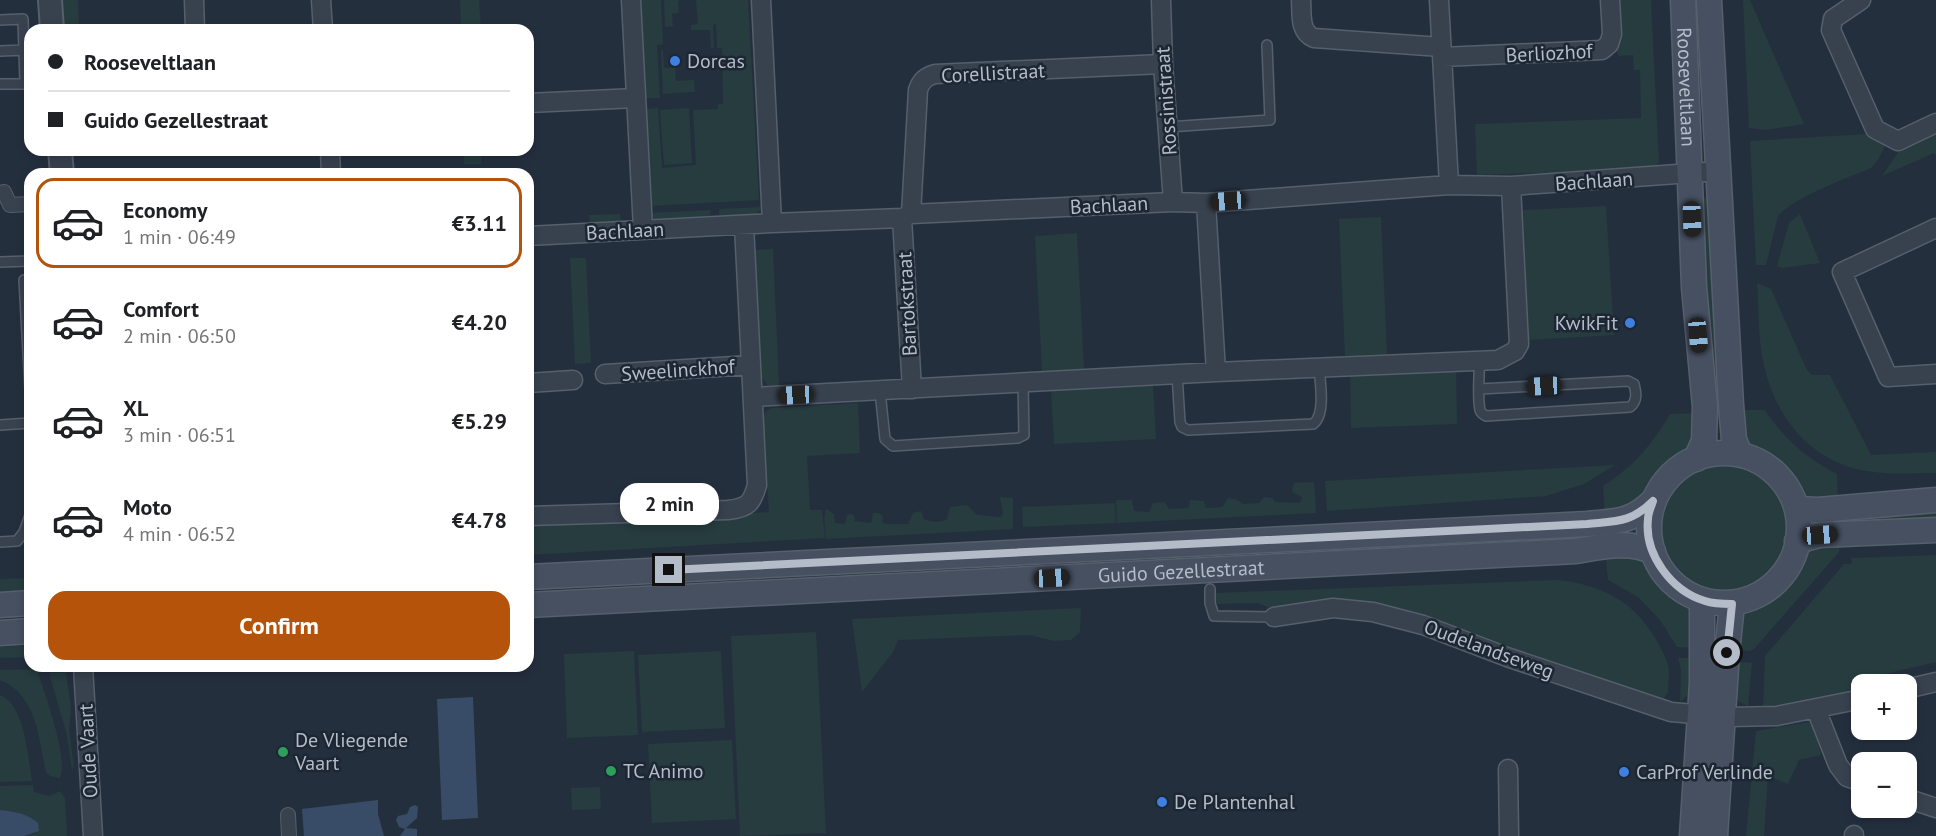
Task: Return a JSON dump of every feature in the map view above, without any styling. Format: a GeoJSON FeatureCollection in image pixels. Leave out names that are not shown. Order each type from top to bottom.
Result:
{"type":"FeatureCollection","features":[{"type":"Feature","properties":{"kind":"main road","name":"Rooseveltlaan"},"geometry":{"type":"LineString","coordinates":[[1683,0],[1694,287],[1705,407],[1704,441],[1696,459]]}},
{"type":"Feature","properties":{"kind":"main road","name":"Rooseveltlaan"},"geometry":{"type":"LineString","coordinates":[[1709,0],[1731,405],[1734,440],[1740,454]]}},
{"type":"Feature","properties":{"kind":"main road"},"geometry":{"type":"LineString","coordinates":[[1712,453],[1740,454],[1755,459],[1774,472],[1788,488],[1800,518],[1794,553],[1772,585],[1752,596],[1732,604],[1702,601],[1676,585],[1660,568],[1648,532],[1648,519],[1661,485],[1673,471],[1712,453]]}},
{"type":"Feature","properties":{"kind":"main road"},"geometry":{"type":"LineString","coordinates":[[1798,509],[1818,510],[1936,500]]}},
{"type":"Feature","properties":{"kind":"main road","name":"Guido Gezellestraat"},"geometry":{"type":"LineString","coordinates":[[534,577],[1587,524],[1629,519],[1642,512],[1653,501]]}},
{"type":"Feature","properties":{"kind":"main road"},"geometry":{"type":"LineString","coordinates":[[1797,541],[1820,535],[1936,530]]}},
{"type":"Feature","properties":{"kind":"main road","name":"Guido Gezellestraat"},"geometry":{"type":"LineString","coordinates":[[534,605],[1552,552],[1629,545],[1644,547],[1653,552]]}},
{"type":"Feature","properties":{"kind":"main road"},"geometry":{"type":"LineString","coordinates":[[1692,836],[1703,652],[1702,601]]}},
{"type":"Feature","properties":{"kind":"main road"},"geometry":{"type":"LineString","coordinates":[[0,605],[24,603]]}},
{"type":"Feature","properties":{"kind":"main road"},"geometry":{"type":"LineString","coordinates":[[1715,836],[1732,604]]}},
{"type":"Feature","properties":{"kind":"main road"},"geometry":{"type":"LineString","coordinates":[[0,633],[24,632]]}},
{"type":"Feature","properties":{"kind":"street"},"geometry":{"type":"LineString","coordinates":[[50,0],[52,24]]}},
{"type":"Feature","properties":{"kind":"street"},"geometry":{"type":"LineString","coordinates":[[194,0],[195,24]]}},
{"type":"Feature","properties":{"kind":"street"},"geometry":{"type":"LineString","coordinates":[[321,0],[323,24]]}},
{"type":"Feature","properties":{"kind":"street"},"geometry":{"type":"LineString","coordinates":[[631,0],[643,229]]}},
{"type":"Feature","properties":{"kind":"street"},"geometry":{"type":"LineString","coordinates":[[761,0],[772,223]]}},
{"type":"Feature","properties":{"kind":"street","name":"Rossinistraat"},"geometry":{"type":"LineString","coordinates":[[1161,0],[1173,202]]}},
{"type":"Feature","properties":{"kind":"street"},"geometry":{"type":"LineString","coordinates":[[1301,0],[1302,26],[1307,36],[1442,52]]}},
{"type":"Feature","properties":{"kind":"street"},"geometry":{"type":"LineString","coordinates":[[1439,0],[1449,185]]}},
{"type":"Feature","properties":{"kind":"street","name":"Berliozhof"},"geometry":{"type":"LineString","coordinates":[[1442,52],[1602,50],[1609,44],[1612,34],[1610,0]]}},
{"type":"Feature","properties":{"kind":"street"},"geometry":{"type":"LineString","coordinates":[[1861,0],[1833,19],[1831,30],[1875,129],[1898,141],[1936,123]]}},
{"type":"Feature","properties":{"kind":"street","name":"Corellistraat"},"geometry":{"type":"LineString","coordinates":[[906,216],[918,90],[920,82],[927,77],[935,74],[1163,63]]}},
{"type":"Feature","properties":{"kind":"street"},"geometry":{"type":"LineString","coordinates":[[534,103],[636,98]]}},
{"type":"Feature","properties":{"kind":"street","name":"Rooseveltlaan"},"geometry":{"type":"LineString","coordinates":[[1691,174],[1719,171]]}},
{"type":"Feature","properties":{"kind":"street","name":"Bachlaan"},"geometry":{"type":"LineString","coordinates":[[534,236],[1173,202],[1206,203],[1449,185],[1511,186],[1691,174]]}},
{"type":"Feature","properties":{"kind":"street"},"geometry":{"type":"LineString","coordinates":[[754,397],[1216,372],[1498,360],[1515,351],[1519,344],[1511,186]]}},
{"type":"Feature","properties":{"kind":"street"},"geometry":{"type":"LineString","coordinates":[[0,193],[4,192],[10,205],[24,204]]}},
{"type":"Feature","properties":{"kind":"street"},"geometry":{"type":"LineString","coordinates":[[1206,203],[1216,372]]}},
{"type":"Feature","properties":{"kind":"street","name":"Bartokstraat"},"geometry":{"type":"LineString","coordinates":[[906,216],[912,389]]}},
{"type":"Feature","properties":{"kind":"street","name":"Sweelinckhof"},"geometry":{"type":"LineString","coordinates":[[534,516],[742,508],[753,500],[757,485],[744,225]]}},
{"type":"Feature","properties":{"kind":"street"},"geometry":{"type":"LineString","coordinates":[[1936,228],[1842,272],[1888,377],[1936,374]]}},
{"type":"Feature","properties":{"kind":"street","name":"Sweelinckhof"},"geometry":{"type":"LineString","coordinates":[[605,374],[751,365]]}},
{"type":"Feature","properties":{"kind":"street"},"geometry":{"type":"LineString","coordinates":[[534,383],[573,380]]}},
{"type":"Feature","properties":{"kind":"street","name":"Oudelandseweg"},"geometry":{"type":"LineString","coordinates":[[1274,617],[1333,608],[1373,612],[1423,625],[1507,657],[1671,712],[1700,715]]}},
{"type":"Feature","properties":{"kind":"street","name":"Oude Vaart"},"geometry":{"type":"LineString","coordinates":[[83,672],[93,836]]}},
{"type":"Feature","properties":{"kind":"street"},"geometry":{"type":"LineString","coordinates":[[1917,686],[1936,682]]}},
{"type":"Feature","properties":{"kind":"street"},"geometry":{"type":"LineString","coordinates":[[1700,715],[1777,716],[1851,701]]}},
{"type":"Feature","properties":{"kind":"street"},"geometry":{"type":"LineString","coordinates":[[1816,709],[1838,765],[1847,777],[1851,778]]}},
{"type":"Feature","properties":{"kind":"street"},"geometry":{"type":"LineString","coordinates":[[1508,769],[1509,836]]}},
{"type":"Feature","properties":{"kind":"street"},"geometry":{"type":"LineString","coordinates":[[1917,802],[1936,808]]}},
{"type":"Feature","properties":{"kind":"street"},"geometry":{"type":"LineString","coordinates":[[288,815],[290,836]]}},
{"type":"Feature","properties":{"kind":"lane"},"geometry":{"type":"LineString","coordinates":[[0,20],[23,19],[24,50],[0,51]]}},
{"type":"Feature","properties":{"kind":"lane"},"geometry":{"type":"LineString","coordinates":[[1168,127],[1270,120],[1267,45]]}},
{"type":"Feature","properties":{"kind":"lane"},"geometry":{"type":"LineString","coordinates":[[0,84],[24,84]]}},
{"type":"Feature","properties":{"kind":"lane"},"geometry":{"type":"LineString","coordinates":[[0,262],[24,261]]}},
{"type":"Feature","properties":{"kind":"lane"},"geometry":{"type":"LineString","coordinates":[[1479,360],[1480,410],[1486,416],[1630,407],[1636,398],[1634,384],[1628,381],[1480,389]]}},
{"type":"Feature","properties":{"kind":"lane"},"geometry":{"type":"LineString","coordinates":[[1177,374],[1180,422],[1182,427],[1188,430],[1313,424],[1318,421],[1321,413],[1319,367]]}},
{"type":"Feature","properties":{"kind":"lane"},"geometry":{"type":"LineString","coordinates":[[880,391],[885,438],[893,446],[1018,438],[1024,435],[1026,426],[1023,383]]}},
{"type":"Feature","properties":{"kind":"lane"},"geometry":{"type":"LineString","coordinates":[[0,425],[24,423]]}},
{"type":"Feature","properties":{"kind":"lane"},"geometry":{"type":"LineString","coordinates":[[0,542],[17,541],[24,532]]}},
{"type":"Feature","properties":{"kind":"lane"},"geometry":{"type":"LineString","coordinates":[[1210,589],[1210,603],[1214,616],[1274,617]]}},
{"type":"Feature","properties":{"kind":"green space"},"geometry":{"type":"Polygon","coordinates":[[[58,0],[78,0],[79,24],[60,24],[58,0]]]}},
{"type":"Feature","properties":{"kind":"green space"},"geometry":{"type":"Polygon","coordinates":[[[460,0],[479,0],[481,24],[461,24],[460,0]]]}},
{"type":"Feature","properties":{"kind":"green space"},"geometry":{"type":"Polygon","coordinates":[[[641,0],[661,0],[663,44],[657,45],[660,98],[646,98],[641,0]]]}},
{"type":"Feature","properties":{"kind":"green space"},"geometry":{"type":"Polygon","coordinates":[[[664,0],[681,0],[678,1],[679,13],[672,14],[673,26],[665,27],[664,0]]]}},
{"type":"Feature","properties":{"kind":"green space"},"geometry":{"type":"Polygon","coordinates":[[[696,0],[748,0],[759,200],[652,206],[647,109],[658,108],[662,168],[696,165],[693,110],[718,109],[718,104],[723,104],[722,48],[717,48],[716,24],[713,25],[714,48],[711,48],[710,30],[691,30],[691,25],[698,24],[696,0]]]}},
{"type":"Feature","properties":{"kind":"green space"},"geometry":{"type":"Polygon","coordinates":[[[1613,0],[1651,0],[1659,162],[1654,169],[1477,175],[1475,124],[1641,118],[1640,70],[1634,70],[1633,55],[1619,56],[1616,50],[1613,0]]]}},
{"type":"Feature","properties":{"kind":"green space"},"geometry":{"type":"Polygon","coordinates":[[[1743,0],[1750,0],[1804,124],[1765,130],[1749,128],[1743,0]]]}},
{"type":"Feature","properties":{"kind":"green space"},"geometry":{"type":"Polygon","coordinates":[[[661,50],[663,50],[664,68],[675,68],[676,81],[694,80],[695,92],[663,94],[661,50]]]}},
{"type":"Feature","properties":{"kind":"green space"},"geometry":{"type":"Polygon","coordinates":[[[689,108],[692,163],[664,165],[660,110],[689,108]]]}},
{"type":"Feature","properties":{"kind":"green space"},"geometry":{"type":"Polygon","coordinates":[[[1936,127],[1936,156],[1934,153],[1882,176],[1905,142],[1936,127]]]}},
{"type":"Feature","properties":{"kind":"green space"},"geometry":{"type":"Polygon","coordinates":[[[1865,134],[1885,146],[1878,160],[1871,168],[1822,189],[1786,209],[1778,216],[1766,265],[1756,265],[1750,141],[1865,134]]]}},
{"type":"Feature","properties":{"kind":"green space"},"geometry":{"type":"Polygon","coordinates":[[[464,156],[481,156],[481,164],[464,164],[464,156]]]}},
{"type":"Feature","properties":{"kind":"green space"},"geometry":{"type":"Polygon","coordinates":[[[1706,197],[1709,198],[1722,398],[1710,399],[1701,201],[1706,197]]]}},
{"type":"Feature","properties":{"kind":"green space"},"geometry":{"type":"Polygon","coordinates":[[[1606,206],[1614,335],[1529,340],[1523,210],[1606,206]]]}},
{"type":"Feature","properties":{"kind":"green space"},"geometry":{"type":"Polygon","coordinates":[[[762,207],[749,216],[720,218],[719,209],[762,207]]]}},
{"type":"Feature","properties":{"kind":"green space"},"geometry":{"type":"Polygon","coordinates":[[[710,210],[711,219],[654,221],[648,213],[710,210]]]}},
{"type":"Feature","properties":{"kind":"green space"},"geometry":{"type":"Polygon","coordinates":[[[620,214],[621,223],[590,225],[589,215],[620,214]]]}},
{"type":"Feature","properties":{"kind":"green space"},"geometry":{"type":"Polygon","coordinates":[[[1800,214],[1820,263],[1782,268],[1777,266],[1789,223],[1800,214]]]}},
{"type":"Feature","properties":{"kind":"green space"},"geometry":{"type":"Polygon","coordinates":[[[1381,217],[1387,354],[1345,356],[1339,219],[1381,217]]]}},
{"type":"Feature","properties":{"kind":"green space"},"geometry":{"type":"Polygon","coordinates":[[[1077,233],[1084,369],[1042,371],[1035,236],[1077,233]]]}},
{"type":"Feature","properties":{"kind":"green space"},"geometry":{"type":"Polygon","coordinates":[[[773,249],[779,385],[768,385],[762,378],[755,250],[773,249]]]}},
{"type":"Feature","properties":{"kind":"green space"},"geometry":{"type":"Polygon","coordinates":[[[570,258],[586,258],[591,363],[575,364],[570,258]]]}},
{"type":"Feature","properties":{"kind":"green space"},"geometry":{"type":"Polygon","coordinates":[[[1757,283],[1771,289],[1807,370],[1812,375],[1830,375],[1871,455],[1936,452],[1936,473],[1884,473],[1847,466],[1828,458],[1798,433],[1786,418],[1768,381],[1760,342],[1757,283]]]}},
{"type":"Feature","properties":{"kind":"green space"},"geometry":{"type":"Polygon","coordinates":[[[1456,370],[1457,424],[1351,428],[1350,373],[1456,370]]]}},
{"type":"Feature","properties":{"kind":"green space"},"geometry":{"type":"Polygon","coordinates":[[[1153,385],[1156,439],[1054,444],[1051,390],[1153,385]]]}},
{"type":"Feature","properties":{"kind":"green space"},"geometry":{"type":"Polygon","coordinates":[[[858,403],[860,453],[807,456],[810,510],[822,510],[825,538],[534,555],[534,525],[769,512],[763,418],[766,411],[772,408],[858,403]]]}},
{"type":"Feature","properties":{"kind":"green space"},"geometry":{"type":"Polygon","coordinates":[[[1735,410],[1765,410],[1796,447],[1837,474],[1838,505],[1800,497],[1786,476],[1773,463],[1751,450],[1735,410]]]}},
{"type":"Feature","properties":{"kind":"green space"},"geometry":{"type":"Polygon","coordinates":[[[1699,413],[1688,453],[1664,470],[1643,503],[1605,516],[1603,486],[1624,471],[1641,454],[1670,414],[1699,413]]]}},
{"type":"Feature","properties":{"kind":"green space"},"geometry":{"type":"Polygon","coordinates":[[[1724,461],[1750,466],[1772,481],[1787,503],[1792,529],[1787,555],[1772,577],[1750,592],[1724,597],[1698,592],[1676,577],[1661,555],[1656,529],[1661,503],[1676,481],[1698,466],[1724,461]]]}},
{"type":"Feature","properties":{"kind":"green space"},"geometry":{"type":"Polygon","coordinates":[[[1615,465],[1584,484],[1546,496],[1327,511],[1325,481],[1615,465]]]}},
{"type":"Feature","properties":{"kind":"green space"},"geometry":{"type":"Polygon","coordinates":[[[1314,482],[1316,513],[1117,523],[1116,500],[1132,500],[1134,511],[1149,512],[1153,503],[1165,502],[1169,509],[1189,508],[1190,500],[1204,501],[1206,508],[1222,507],[1228,498],[1238,500],[1242,504],[1259,503],[1264,497],[1273,498],[1275,502],[1300,503],[1302,497],[1292,492],[1294,483],[1314,482]]]}},
{"type":"Feature","properties":{"kind":"green space"},"geometry":{"type":"Polygon","coordinates":[[[1000,497],[1013,498],[1013,529],[826,539],[824,518],[826,509],[834,514],[835,523],[845,524],[847,515],[852,514],[854,521],[871,523],[873,513],[879,513],[885,524],[908,524],[913,513],[921,511],[924,519],[939,522],[947,519],[950,507],[967,505],[977,515],[1000,517],[1003,514],[1000,497]]]}},
{"type":"Feature","properties":{"kind":"green space"},"geometry":{"type":"Polygon","coordinates":[[[1115,503],[1116,523],[1023,527],[1022,507],[1115,503]]]}},
{"type":"Feature","properties":{"kind":"green space"},"geometry":{"type":"Polygon","coordinates":[[[1936,508],[1936,521],[1853,526],[1853,512],[1936,508]]]}},
{"type":"Feature","properties":{"kind":"green space"},"geometry":{"type":"Polygon","coordinates":[[[1840,541],[1839,552],[1754,649],[1733,650],[1739,614],[1745,607],[1768,595],[1784,582],[1804,550],[1840,541]]]}},
{"type":"Feature","properties":{"kind":"green space"},"geometry":{"type":"Polygon","coordinates":[[[1605,551],[1633,551],[1648,563],[1664,585],[1687,602],[1695,612],[1697,648],[1677,647],[1660,620],[1638,597],[1608,580],[1605,551]]]}},
{"type":"Feature","properties":{"kind":"green space"},"geometry":{"type":"Polygon","coordinates":[[[1936,555],[1936,662],[1885,674],[1851,674],[1851,695],[1763,709],[1765,656],[1844,564],[1852,564],[1851,558],[1936,555]]]}},
{"type":"Feature","properties":{"kind":"green space"},"geometry":{"type":"Polygon","coordinates":[[[24,578],[24,594],[0,596],[0,579],[24,578]]]}},
{"type":"Feature","properties":{"kind":"green space"},"geometry":{"type":"Polygon","coordinates":[[[1558,580],[1601,590],[1625,603],[1645,623],[1668,665],[1668,693],[1661,701],[1437,620],[1381,606],[1271,609],[1258,603],[1216,604],[1215,593],[1558,580]]]}},
{"type":"Feature","properties":{"kind":"green space"},"geometry":{"type":"Polygon","coordinates":[[[1081,608],[1080,632],[1071,640],[1054,641],[1030,635],[898,640],[893,652],[862,692],[852,619],[1081,608]]]}},
{"type":"Feature","properties":{"kind":"green space"},"geometry":{"type":"Polygon","coordinates":[[[816,632],[826,833],[740,836],[731,636],[816,632]]]}},
{"type":"Feature","properties":{"kind":"green space"},"geometry":{"type":"Polygon","coordinates":[[[24,645],[24,657],[0,658],[0,647],[24,645]]]}},
{"type":"Feature","properties":{"kind":"green space"},"geometry":{"type":"Polygon","coordinates":[[[634,651],[638,735],[567,738],[564,654],[634,651]]]}},
{"type":"Feature","properties":{"kind":"green space"},"geometry":{"type":"Polygon","coordinates":[[[721,651],[725,728],[642,732],[638,655],[721,651]]]}},
{"type":"Feature","properties":{"kind":"green space"},"geometry":{"type":"Polygon","coordinates":[[[1678,658],[1697,658],[1694,689],[1680,702],[1681,670],[1678,658]]]}},
{"type":"Feature","properties":{"kind":"green space"},"geometry":{"type":"Polygon","coordinates":[[[1731,661],[1752,663],[1748,706],[1735,697],[1731,661]]]}},
{"type":"Feature","properties":{"kind":"green space"},"geometry":{"type":"Polygon","coordinates":[[[24,669],[24,672],[38,672],[59,741],[62,768],[60,778],[50,776],[46,772],[38,731],[29,706],[12,687],[0,680],[0,670],[24,669]]]}},
{"type":"Feature","properties":{"kind":"green space"},"geometry":{"type":"Polygon","coordinates":[[[66,672],[71,709],[69,731],[74,766],[72,770],[67,735],[49,673],[66,672]]]}},
{"type":"Feature","properties":{"kind":"green space"},"geometry":{"type":"Polygon","coordinates":[[[0,695],[8,700],[20,720],[27,746],[32,781],[0,782],[0,695]]]}},
{"type":"Feature","properties":{"kind":"green space"},"geometry":{"type":"Polygon","coordinates":[[[1814,721],[1821,755],[1799,760],[1788,784],[1768,776],[1764,836],[1746,836],[1756,731],[1814,721]]]}},
{"type":"Feature","properties":{"kind":"green space"},"geometry":{"type":"Polygon","coordinates":[[[732,740],[736,819],[652,823],[648,744],[732,740]]]}},
{"type":"Feature","properties":{"kind":"green space"},"geometry":{"type":"Polygon","coordinates":[[[33,785],[34,792],[49,796],[60,791],[65,798],[67,836],[24,836],[35,833],[34,819],[15,812],[0,810],[0,786],[33,785]]]}},
{"type":"Feature","properties":{"kind":"green space"},"geometry":{"type":"Polygon","coordinates":[[[600,787],[601,809],[572,810],[571,788],[600,787]]]}},
{"type":"Feature","properties":{"kind":"water"},"geometry":{"type":"Polygon","coordinates":[[[473,697],[478,818],[442,820],[437,699],[473,697]]]}},
{"type":"Feature","properties":{"kind":"water"},"geometry":{"type":"Polygon","coordinates":[[[378,800],[378,814],[384,836],[304,836],[302,809],[378,800]]]}},
{"type":"Feature","properties":{"kind":"water"},"geometry":{"type":"Polygon","coordinates":[[[415,805],[418,807],[417,818],[406,828],[417,829],[417,836],[400,836],[405,829],[399,827],[396,820],[398,816],[407,814],[410,807],[415,805]]]}},
{"type":"Feature","properties":{"kind":"water"},"geometry":{"type":"Polygon","coordinates":[[[0,810],[30,817],[38,823],[39,831],[24,836],[0,836],[0,810]]]}},
{"type":"Feature","properties":{"kind":"place","name":"Dorcas"},"geometry":{"type":"Point","coordinates":[675,61]}},
{"type":"Feature","properties":{"kind":"place","name":"KwikFit"},"geometry":{"type":"Point","coordinates":[1630,323]}},
{"type":"Feature","properties":{"kind":"place","name":"De Vliegende Vaart"},"geometry":{"type":"Point","coordinates":[283,752]}},
{"type":"Feature","properties":{"kind":"place","name":"TC Animo"},"geometry":{"type":"Point","coordinates":[611,771]}},
{"type":"Feature","properties":{"kind":"place","name":"CarProf Verlinde"},"geometry":{"type":"Point","coordinates":[1624,772]}},
{"type":"Feature","properties":{"kind":"place","name":"De Plantenhal"},"geometry":{"type":"Point","coordinates":[1162,802]}},
{"type":"Feature","properties":{"kind":"route"},"geometry":{"type":"LineString","coordinates":[[669,570],[1587,524],[1629,519],[1642,512],[1653,501],[1648,519],[1648,532],[1660,568],[1676,585],[1702,601],[1732,604],[1727,653]]}}]}
